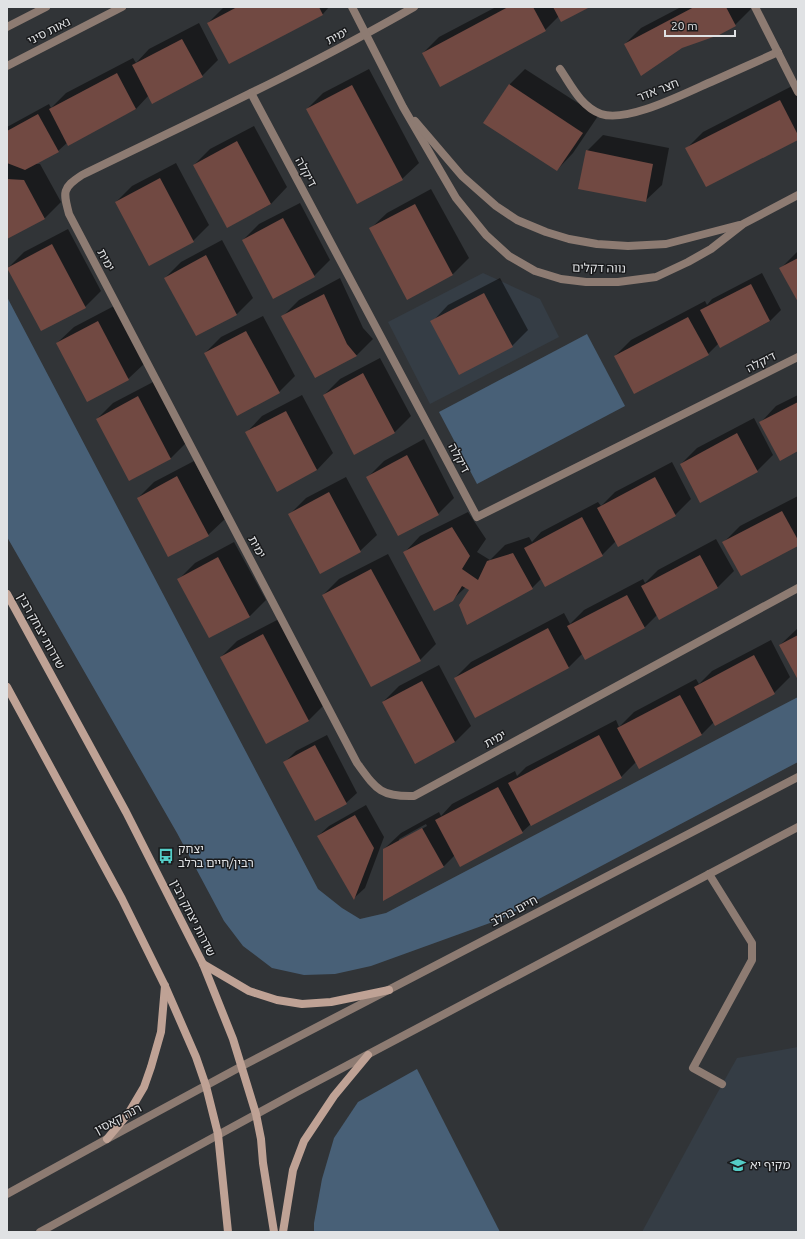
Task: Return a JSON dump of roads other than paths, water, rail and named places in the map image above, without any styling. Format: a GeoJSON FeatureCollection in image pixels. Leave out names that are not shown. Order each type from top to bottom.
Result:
{"type":"FeatureCollection","features":[{"type":"Feature","properties":{"kind":"main road","name":"שדרות יצחק רבין"},"geometry":{"type":"LineString","coordinates":[[7,594],[126,812],[203,964],[233,1039],[256,1114],[274,1232]]}},
{"type":"Feature","properties":{"kind":"main road"},"geometry":{"type":"LineString","coordinates":[[7,687],[122,899],[165,986],[196,1056],[206,1086],[218,1134],[228,1232]]}},
{"type":"Feature","properties":{"kind":"main road"},"geometry":{"type":"LineString","coordinates":[[203,964],[249,991],[276,1000],[302,1004],[332,1002],[389,990]]}},
{"type":"Feature","properties":{"kind":"main road"},"geometry":{"type":"LineString","coordinates":[[107,1138],[128,1114],[144,1087],[161,1032],[165,986]]}},
{"type":"Feature","properties":{"kind":"main road"},"geometry":{"type":"LineString","coordinates":[[283,1232],[293,1170],[304,1141],[334,1096],[368,1055]]}},
{"type":"Feature","properties":{"kind":"street","name":"נאות סיני"},"geometry":{"type":"LineString","coordinates":[[7,27],[46,7]]}},
{"type":"Feature","properties":{"kind":"street","name":"נאות סיני"},"geometry":{"type":"LineString","coordinates":[[7,66],[122,7]]}},
{"type":"Feature","properties":{"kind":"street","name":"נווה דקלים"},"geometry":{"type":"LineString","coordinates":[[352,7],[403,107],[456,198],[486,235],[509,256],[535,271],[561,279],[586,282],[618,282],[656,277],[711,249],[743,224],[798,195]]}},
{"type":"Feature","properties":{"kind":"street","name":"ימית"},"geometry":{"type":"LineString","coordinates":[[414,7],[366,35],[250,94],[82,175],[71,182],[65,191],[65,201],[69,214],[357,763],[370,781],[383,793],[400,797],[414,796],[798,588]]}},
{"type":"Feature","properties":{"kind":"street"},"geometry":{"type":"LineString","coordinates":[[755,7],[798,92]]}},
{"type":"Feature","properties":{"kind":"street","name":"חצר אדר"},"geometry":{"type":"LineString","coordinates":[[560,69],[585,105],[601,114],[618,115],[664,102],[778,52]]}},
{"type":"Feature","properties":{"kind":"street","name":"דיקלה"},"geometry":{"type":"LineString","coordinates":[[250,94],[476,517],[798,356]]}},
{"type":"Feature","properties":{"kind":"street","name":"נווה דקלים"},"geometry":{"type":"LineString","coordinates":[[403,107],[462,176],[496,206],[516,220],[546,232],[569,239],[597,244],[628,246],[666,244],[743,224]]}},
{"type":"Feature","properties":{"kind":"street","name":"חיים ברלב"},"geometry":{"type":"LineString","coordinates":[[242,1066],[798,777]]}},
{"type":"Feature","properties":{"kind":"street"},"geometry":{"type":"LineString","coordinates":[[40,1232],[218,1134],[798,828]]}},
{"type":"Feature","properties":{"kind":"street"},"geometry":{"type":"LineString","coordinates":[[709,874],[752,943],[752,960],[693,1068],[722,1084]]}},
{"type":"Feature","properties":{"kind":"street","name":"רנה קאסין"},"geometry":{"type":"LineString","coordinates":[[7,1194],[107,1138],[242,1066]]}},
{"type":"Feature","properties":{"kind":"place","name":"יצחק רבין/חיים ברלב"},"geometry":{"type":"Point","coordinates":[166,856]}},
{"type":"Feature","properties":{"kind":"place","name":"מקיף יא"},"geometry":{"type":"Point","coordinates":[738,1165]}}]}
